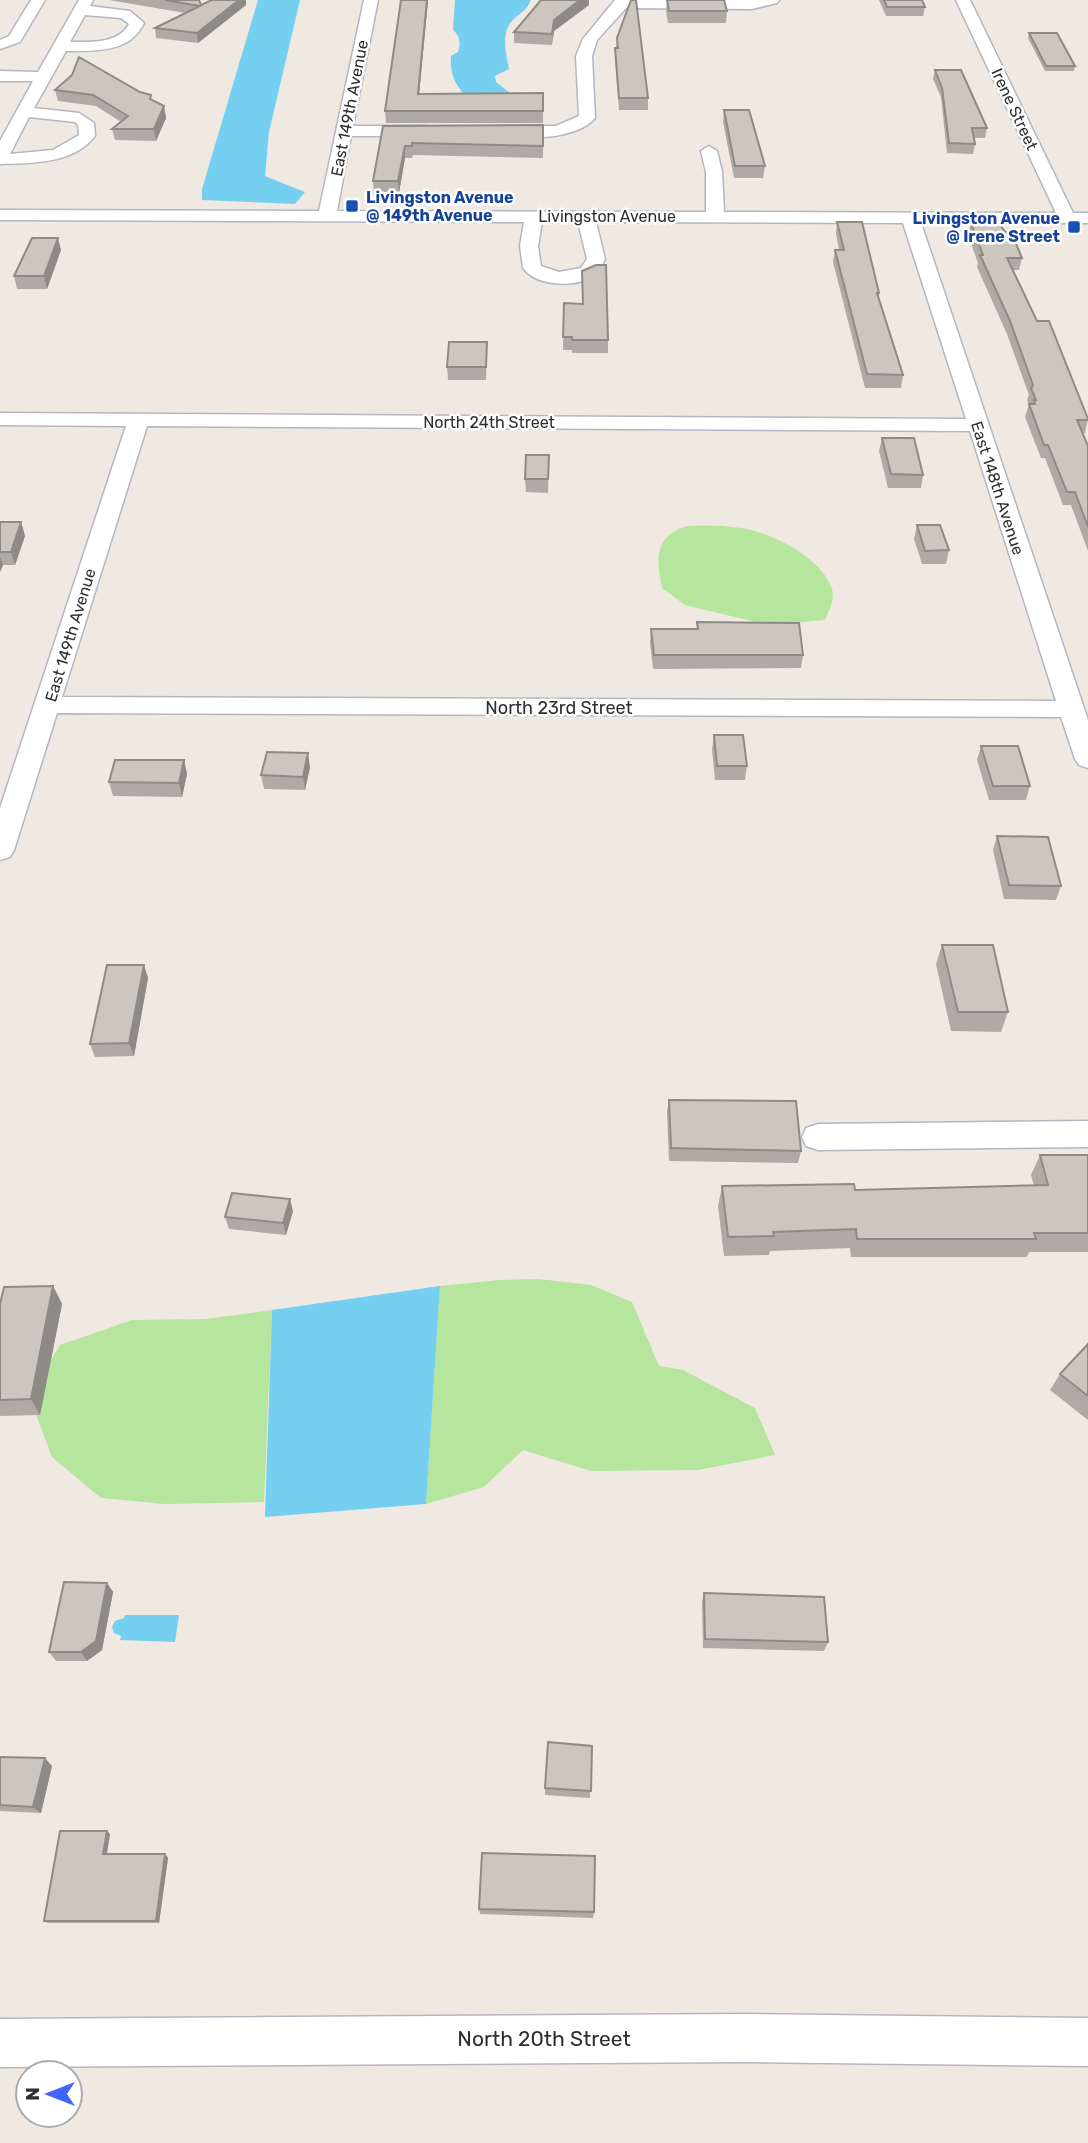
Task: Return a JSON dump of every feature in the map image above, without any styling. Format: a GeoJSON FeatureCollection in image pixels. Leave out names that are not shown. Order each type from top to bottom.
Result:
{"type":"FeatureCollection","features":[{"type":"Feature","properties":{"kind":"street"},"geometry":{"type":"LineString","coordinates":[[0,45],[15,39],[38,0]]}},
{"type":"Feature","properties":{"kind":"street","name":"East 149th Avenue"},"geometry":{"type":"LineString","coordinates":[[327,215],[371,0]]}},
{"type":"Feature","properties":{"kind":"street"},"geometry":{"type":"LineString","coordinates":[[479,131],[559,131],[577,125],[587,118],[584,56],[590,39],[622,2],[752,5],[772,0]]}},
{"type":"Feature","properties":{"kind":"street","name":"Irene Street"},"geometry":{"type":"LineString","coordinates":[[963,0],[1067,218]]}},
{"type":"Feature","properties":{"kind":"street"},"geometry":{"type":"LineString","coordinates":[[0,158],[83,5],[125,14],[137,23],[135,31],[129,36],[106,44],[61,46]]}},
{"type":"Feature","properties":{"kind":"street"},"geometry":{"type":"LineString","coordinates":[[0,76],[43,77]]}},
{"type":"Feature","properties":{"kind":"street"},"geometry":{"type":"LineString","coordinates":[[0,158],[59,153],[72,148],[87,136],[86,123],[79,118],[24,112]]}},
{"type":"Feature","properties":{"kind":"street"},"geometry":{"type":"LineString","coordinates":[[346,131],[439,131]]}},
{"type":"Feature","properties":{"kind":"street"},"geometry":{"type":"LineString","coordinates":[[709,151],[714,172],[715,210],[741,198]]}},
{"type":"Feature","properties":{"kind":"street"},"geometry":{"type":"LineString","coordinates":[[834,198],[846,216]]}},
{"type":"Feature","properties":{"kind":"street","name":"Livingston Avenue"},"geometry":{"type":"LineString","coordinates":[[0,215],[586,216],[715,210],[846,216],[1088,218]]}},
{"type":"Feature","properties":{"kind":"street"},"geometry":{"type":"LineString","coordinates":[[534,216],[529,246],[532,268],[535,272],[555,277],[582,275],[592,267],[596,259],[586,216]]}},
{"type":"Feature","properties":{"kind":"street","name":"East 148th Avenue"},"geometry":{"type":"LineString","coordinates":[[910,216],[1088,759]]}},
{"type":"Feature","properties":{"kind":"street","name":"North 24th Street"},"geometry":{"type":"LineString","coordinates":[[0,419],[977,425]]}},
{"type":"Feature","properties":{"kind":"street","name":"East 149th Avenue"},"geometry":{"type":"LineString","coordinates":[[0,850],[138,419]]}},
{"type":"Feature","properties":{"kind":"street","name":"North 23rd Street"},"geometry":{"type":"LineString","coordinates":[[48,705],[1071,709]]}},
{"type":"Feature","properties":{"kind":"street"},"geometry":{"type":"LineString","coordinates":[[818,1137],[1088,1134]]}},
{"type":"Feature","properties":{"kind":"street","name":"North 20th Street"},"geometry":{"type":"LineString","coordinates":[[0,2043],[746,2038],[1088,2042]]}},
{"type":"Feature","properties":{"kind":"green space"},"geometry":{"type":"Polygon","coordinates":[[[686,526],[753,530],[794,548],[818,567],[832,589],[832,601],[825,620],[768,625],[685,605],[662,588],[659,559],[660,550],[668,536],[686,526]]]}},
{"type":"Feature","properties":{"kind":"green space"},"geometry":{"type":"Polygon","coordinates":[[[539,1279],[591,1285],[632,1302],[659,1366],[683,1370],[755,1408],[775,1455],[698,1470],[591,1471],[523,1450],[484,1487],[426,1504],[440,1286],[539,1279]]]}},
{"type":"Feature","properties":{"kind":"green space"},"geometry":{"type":"Polygon","coordinates":[[[272,1310],[264,1502],[165,1504],[101,1498],[52,1457],[29,1396],[60,1345],[132,1320],[206,1319],[272,1310]]]}},
{"type":"Feature","properties":{"kind":"water"},"geometry":{"type":"Polygon","coordinates":[[[258,0],[300,0],[269,132],[265,176],[305,192],[295,204],[202,200],[202,189],[258,0]]]}},
{"type":"Feature","properties":{"kind":"water"},"geometry":{"type":"Polygon","coordinates":[[[455,0],[531,0],[507,30],[505,47],[509,69],[495,76],[496,82],[514,96],[465,95],[458,87],[451,62],[451,56],[458,52],[459,46],[458,37],[453,30],[455,0]]]}},
{"type":"Feature","properties":{"kind":"water"},"geometry":{"type":"Polygon","coordinates":[[[440,1286],[426,1504],[265,1517],[272,1310],[440,1286]]]}},
{"type":"Feature","properties":{"kind":"water"},"geometry":{"type":"Polygon","coordinates":[[[125,1615],[179,1615],[175,1642],[120,1640],[121,1636],[114,1633],[112,1627],[115,1621],[125,1615]]]}},
{"type":"Feature","properties":{"kind":"building"},"geometry":{"type":"Polygon","coordinates":[[[165,0],[199,0],[201,5],[212,0],[239,0],[197,33],[155,28],[200,6],[165,0]]]}},
{"type":"Feature","properties":{"kind":"building"},"geometry":{"type":"Polygon","coordinates":[[[401,0],[427,0],[418,94],[543,93],[543,111],[385,111],[401,0]]]}},
{"type":"Feature","properties":{"kind":"building"},"geometry":{"type":"Polygon","coordinates":[[[541,0],[580,0],[554,20],[552,34],[514,32],[541,0]]]}},
{"type":"Feature","properties":{"kind":"building"},"geometry":{"type":"Polygon","coordinates":[[[631,0],[636,0],[648,98],[619,98],[615,48],[618,48],[617,38],[631,0]]]}},
{"type":"Feature","properties":{"kind":"building"},"geometry":{"type":"Polygon","coordinates":[[[667,0],[724,0],[727,11],[669,11],[667,0]]]}},
{"type":"Feature","properties":{"kind":"building"},"geometry":{"type":"Polygon","coordinates":[[[884,0],[922,0],[925,7],[887,7],[884,0]]]}},
{"type":"Feature","properties":{"kind":"building"},"geometry":{"type":"Polygon","coordinates":[[[1029,33],[1057,33],[1075,66],[1046,66],[1029,33]]]}},
{"type":"Feature","properties":{"kind":"building"},"geometry":{"type":"Polygon","coordinates":[[[79,57],[140,92],[151,95],[150,99],[164,106],[154,129],[112,129],[128,116],[93,95],[55,90],[72,75],[79,57]]]}},
{"type":"Feature","properties":{"kind":"building"},"geometry":{"type":"Polygon","coordinates":[[[935,70],[961,70],[987,128],[972,128],[975,144],[949,143],[942,88],[935,70]]]}},
{"type":"Feature","properties":{"kind":"building"},"geometry":{"type":"Polygon","coordinates":[[[724,110],[749,110],[765,166],[735,166],[724,110]]]}},
{"type":"Feature","properties":{"kind":"building"},"geometry":{"type":"Polygon","coordinates":[[[543,125],[543,146],[412,143],[412,146],[405,146],[398,181],[373,181],[383,126],[543,125]]]}},
{"type":"Feature","properties":{"kind":"building"},"geometry":{"type":"Polygon","coordinates":[[[837,222],[862,222],[877,293],[903,375],[867,374],[835,250],[844,250],[837,222]]]}},
{"type":"Feature","properties":{"kind":"building"},"geometry":{"type":"Polygon","coordinates":[[[971,223],[999,223],[1005,232],[1011,232],[1022,258],[1007,258],[1037,321],[1049,321],[1088,419],[1077,420],[1088,446],[1088,527],[1075,492],[1067,492],[1048,445],[1044,445],[1029,404],[1035,404],[1036,400],[1031,388],[1033,385],[1010,321],[980,255],[983,255],[971,223]]]}},
{"type":"Feature","properties":{"kind":"building"},"geometry":{"type":"Polygon","coordinates":[[[32,238],[58,238],[44,276],[14,276],[32,238]]]}},
{"type":"Feature","properties":{"kind":"building"},"geometry":{"type":"Polygon","coordinates":[[[596,265],[606,265],[608,340],[572,340],[572,337],[563,337],[564,303],[583,304],[582,271],[596,265]]]}},
{"type":"Feature","properties":{"kind":"building"},"geometry":{"type":"Polygon","coordinates":[[[449,342],[487,342],[486,367],[447,367],[449,342]]]}},
{"type":"Feature","properties":{"kind":"building"},"geometry":{"type":"Polygon","coordinates":[[[882,438],[914,438],[923,475],[891,474],[882,438]]]}},
{"type":"Feature","properties":{"kind":"building"},"geometry":{"type":"Polygon","coordinates":[[[526,455],[549,455],[548,479],[525,479],[526,455]]]}},
{"type":"Feature","properties":{"kind":"building"},"geometry":{"type":"Polygon","coordinates":[[[0,522],[21,522],[11,552],[0,552],[0,522]]]}},
{"type":"Feature","properties":{"kind":"building"},"geometry":{"type":"Polygon","coordinates":[[[917,525],[940,525],[949,550],[925,551],[917,525]]]}},
{"type":"Feature","properties":{"kind":"building"},"geometry":{"type":"Polygon","coordinates":[[[697,622],[799,623],[803,655],[654,655],[651,629],[698,629],[697,622]]]}},
{"type":"Feature","properties":{"kind":"building"},"geometry":{"type":"Polygon","coordinates":[[[714,735],[743,735],[747,766],[717,766],[714,735]]]}},
{"type":"Feature","properties":{"kind":"building"},"geometry":{"type":"Polygon","coordinates":[[[981,746],[1018,746],[1030,786],[993,786],[981,746]]]}},
{"type":"Feature","properties":{"kind":"building"},"geometry":{"type":"Polygon","coordinates":[[[267,752],[308,753],[303,777],[261,775],[267,752]]]}},
{"type":"Feature","properties":{"kind":"building"},"geometry":{"type":"Polygon","coordinates":[[[115,760],[184,760],[179,783],[109,782],[115,760]]]}},
{"type":"Feature","properties":{"kind":"building"},"geometry":{"type":"Polygon","coordinates":[[[997,836],[1048,837],[1061,886],[1009,885],[997,836]]]}},
{"type":"Feature","properties":{"kind":"building"},"geometry":{"type":"Polygon","coordinates":[[[942,945],[993,945],[1008,1012],[958,1012],[942,945]]]}},
{"type":"Feature","properties":{"kind":"building"},"geometry":{"type":"Polygon","coordinates":[[[107,965],[144,965],[129,1043],[90,1044],[107,965]]]}},
{"type":"Feature","properties":{"kind":"building"},"geometry":{"type":"Polygon","coordinates":[[[669,1100],[796,1101],[801,1151],[671,1148],[669,1100]]]}},
{"type":"Feature","properties":{"kind":"building"},"geometry":{"type":"Polygon","coordinates":[[[1040,1155],[1088,1155],[1088,1233],[1034,1233],[1036,1239],[857,1239],[856,1229],[773,1232],[774,1236],[728,1237],[722,1186],[854,1184],[855,1190],[1048,1185],[1040,1155]]]}},
{"type":"Feature","properties":{"kind":"building"},"geometry":{"type":"Polygon","coordinates":[[[232,1193],[290,1199],[283,1223],[225,1217],[232,1193]]]}},
{"type":"Feature","properties":{"kind":"building"},"geometry":{"type":"Polygon","coordinates":[[[53,1286],[31,1399],[0,1400],[0,1304],[4,1287],[53,1286]]]}},
{"type":"Feature","properties":{"kind":"building"},"geometry":{"type":"Polygon","coordinates":[[[1088,1344],[1088,1396],[1060,1374],[1088,1344]]]}},
{"type":"Feature","properties":{"kind":"building"},"geometry":{"type":"Polygon","coordinates":[[[64,1582],[107,1583],[96,1641],[81,1652],[49,1652],[64,1582]]]}},
{"type":"Feature","properties":{"kind":"building"},"geometry":{"type":"Polygon","coordinates":[[[704,1593],[824,1597],[828,1642],[705,1639],[704,1593]]]}},
{"type":"Feature","properties":{"kind":"building"},"geometry":{"type":"Polygon","coordinates":[[[548,1742],[592,1746],[591,1791],[545,1788],[548,1742]]]}},
{"type":"Feature","properties":{"kind":"building"},"geometry":{"type":"Polygon","coordinates":[[[0,1757],[45,1758],[33,1807],[0,1805],[0,1757]]]}},
{"type":"Feature","properties":{"kind":"building"},"geometry":{"type":"Polygon","coordinates":[[[60,1831],[107,1831],[103,1854],[165,1854],[156,1921],[44,1921],[60,1831]]]}},
{"type":"Feature","properties":{"kind":"building"},"geometry":{"type":"Polygon","coordinates":[[[482,1853],[595,1856],[594,1912],[479,1909],[482,1853]]]}},
{"type":"Feature","properties":{"kind":"place","name":"Livingston Avenue @ 149th Avenue"},"geometry":{"type":"Point","coordinates":[352,206]}},
{"type":"Feature","properties":{"kind":"place","name":"Livingston Avenue @ Irene Street"},"geometry":{"type":"Point","coordinates":[1074,227]}}]}
